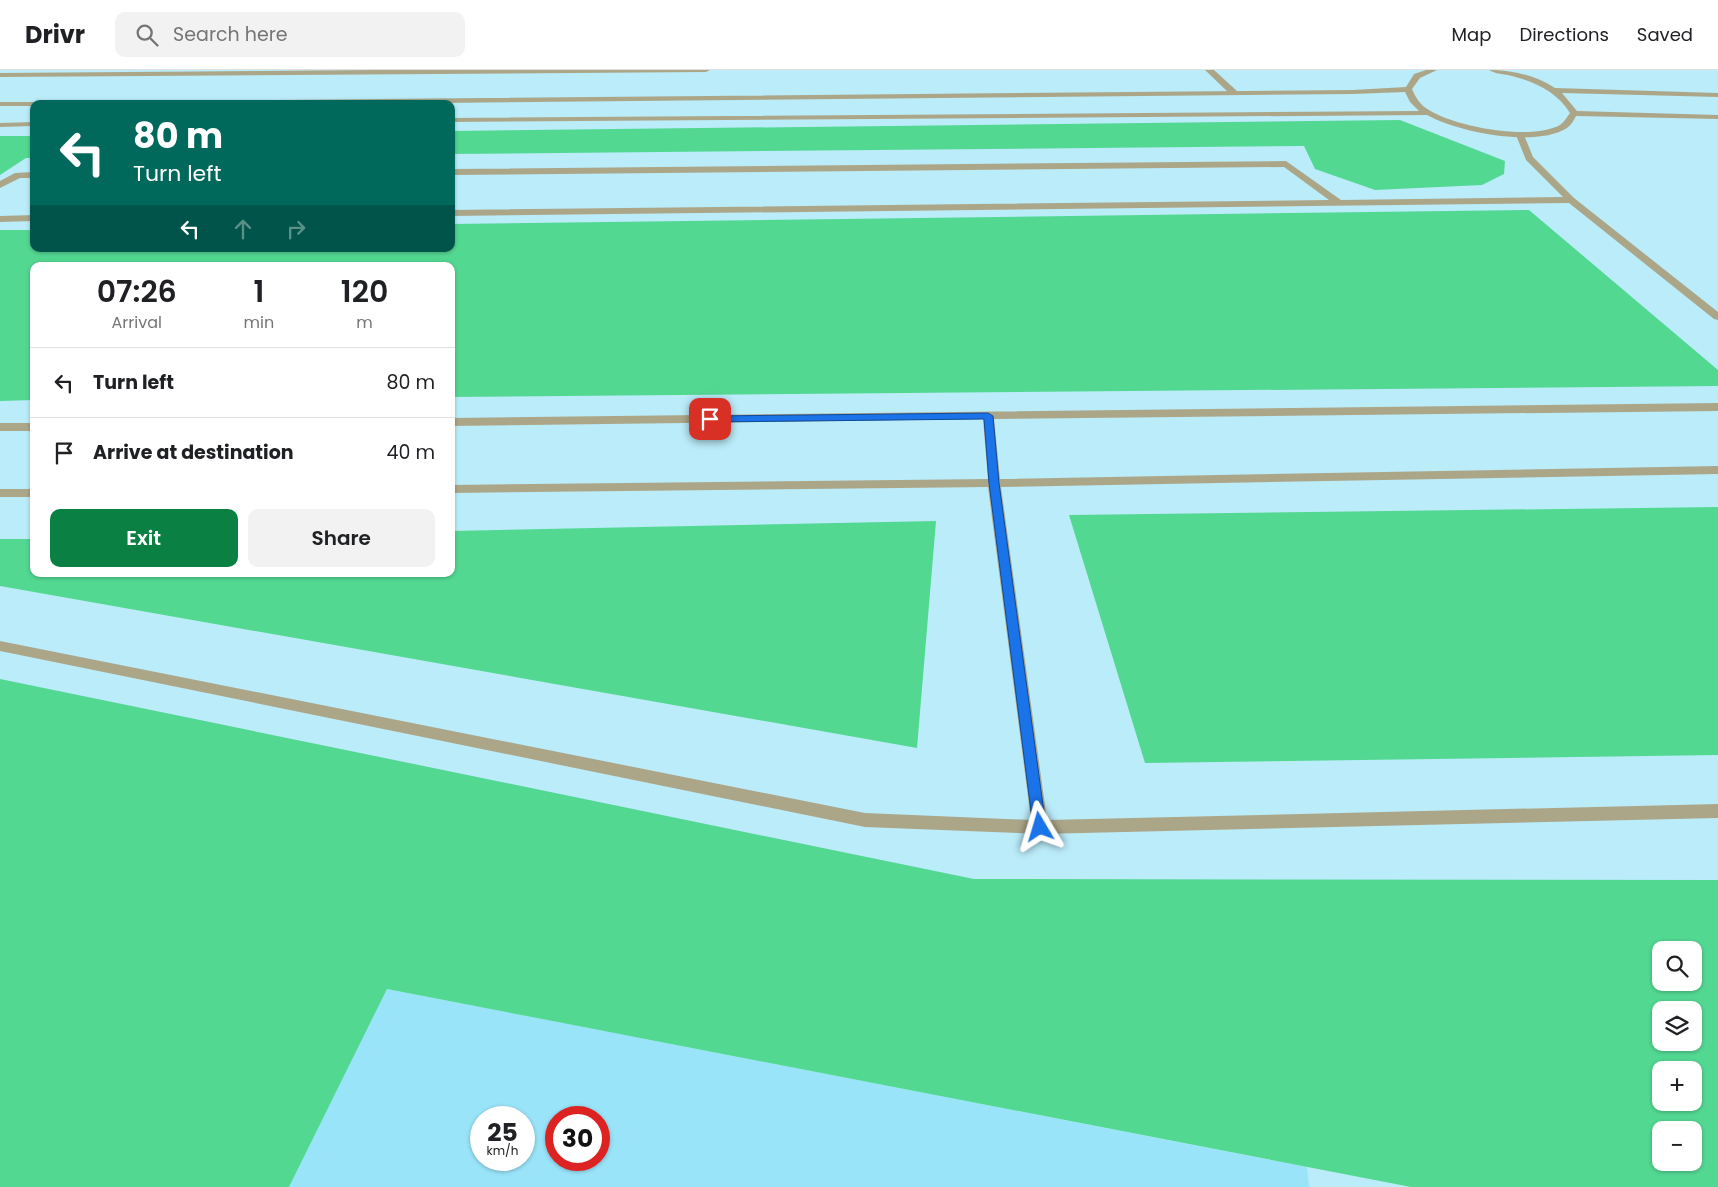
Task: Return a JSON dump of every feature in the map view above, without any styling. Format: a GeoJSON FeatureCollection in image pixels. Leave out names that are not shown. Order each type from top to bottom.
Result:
{"type":"FeatureCollection","features":[{"type":"Feature","properties":{"kind":"street"},"geometry":{"type":"LineString","coordinates":[[0,74],[706,70]]}},
{"type":"Feature","properties":{"kind":"street"},"geometry":{"type":"LineString","coordinates":[[1209,70],[1234,92]]}},
{"type":"Feature","properties":{"kind":"street"},"geometry":{"type":"LineString","coordinates":[[1408,90],[1417,76],[1433,70]]}},
{"type":"Feature","properties":{"kind":"street"},"geometry":{"type":"LineString","coordinates":[[1493,70],[1532,80],[1554,90],[1568,101],[1574,113]]}},
{"type":"Feature","properties":{"kind":"street"},"geometry":{"type":"LineString","coordinates":[[447,100],[1408,90]]}},
{"type":"Feature","properties":{"kind":"street"},"geometry":{"type":"LineString","coordinates":[[1408,90],[1413,101],[1428,112],[1450,123],[1478,131],[1520,135],[1546,133],[1564,127],[1574,113]]}},
{"type":"Feature","properties":{"kind":"street"},"geometry":{"type":"LineString","coordinates":[[1554,90],[1718,95]]}},
{"type":"Feature","properties":{"kind":"street"},"geometry":{"type":"LineString","coordinates":[[0,104],[30,104]]}},
{"type":"Feature","properties":{"kind":"street"},"geometry":{"type":"LineString","coordinates":[[455,120],[1428,112]]}},
{"type":"Feature","properties":{"kind":"street"},"geometry":{"type":"LineString","coordinates":[[1574,113],[1718,117]]}},
{"type":"Feature","properties":{"kind":"street"},"geometry":{"type":"LineString","coordinates":[[0,125],[30,124]]}},
{"type":"Feature","properties":{"kind":"street"},"geometry":{"type":"LineString","coordinates":[[1520,135],[1529,158],[1571,200],[1718,317]]}},
{"type":"Feature","properties":{"kind":"street"},"geometry":{"type":"LineString","coordinates":[[455,172],[1286,164],[1339,203]]}},
{"type":"Feature","properties":{"kind":"street"},"geometry":{"type":"LineString","coordinates":[[0,185],[18,175],[30,175]]}},
{"type":"Feature","properties":{"kind":"street"},"geometry":{"type":"LineString","coordinates":[[455,214],[1571,200]]}},
{"type":"Feature","properties":{"kind":"street"},"geometry":{"type":"LineString","coordinates":[[0,219],[30,218]]}},
{"type":"Feature","properties":{"kind":"street"},"geometry":{"type":"LineString","coordinates":[[455,422],[1718,407]]}},
{"type":"Feature","properties":{"kind":"street"},"geometry":{"type":"LineString","coordinates":[[988,416],[994,483],[1040,827]]}},
{"type":"Feature","properties":{"kind":"street"},"geometry":{"type":"LineString","coordinates":[[0,427],[30,426]]}},
{"type":"Feature","properties":{"kind":"street"},"geometry":{"type":"LineString","coordinates":[[455,489],[994,483],[1718,470]]}},
{"type":"Feature","properties":{"kind":"street"},"geometry":{"type":"LineString","coordinates":[[0,493],[30,493]]}},
{"type":"Feature","properties":{"kind":"street"},"geometry":{"type":"LineString","coordinates":[[0,646],[864,820],[1040,827],[1718,812]]}},
{"type":"Feature","properties":{"kind":"shaded area"},"geometry":{"type":"Polygon","coordinates":[[[387,989],[1307,1167],[1309,1187],[289,1187],[387,989]]]}},
{"type":"Feature","properties":{"kind":"green space"},"geometry":{"type":"Polygon","coordinates":[[[1400,120],[1505,161],[1504,174],[1482,185],[1375,190],[1315,169],[1304,146],[455,154],[455,131],[1400,120]]]}},
{"type":"Feature","properties":{"kind":"green space"},"geometry":{"type":"Polygon","coordinates":[[[0,136],[30,136],[30,158],[26,158],[0,175],[0,136]]]}},
{"type":"Feature","properties":{"kind":"green space"},"geometry":{"type":"Polygon","coordinates":[[[1529,210],[1718,370],[1718,386],[455,397],[455,262],[30,262],[30,400],[0,401],[0,230],[30,230],[30,252],[455,252],[455,224],[1529,210]]]}},
{"type":"Feature","properties":{"kind":"green space"},"geometry":{"type":"Polygon","coordinates":[[[1718,507],[1718,755],[1145,763],[1069,515],[1718,507]]]}},
{"type":"Feature","properties":{"kind":"green space"},"geometry":{"type":"Polygon","coordinates":[[[936,521],[917,748],[0,586],[0,539],[30,539],[30,577],[455,577],[455,531],[936,521]]]}},
{"type":"Feature","properties":{"kind":"green space"},"geometry":{"type":"Polygon","coordinates":[[[0,679],[974,879],[1718,880],[1718,1187],[1411,1187],[387,989],[289,1187],[0,1187],[0,679]]]}},
{"type":"Feature","properties":{"kind":"route"},"geometry":{"type":"LineString","coordinates":[[710,419],[988,416],[994,483],[1040,827]]}}]}
